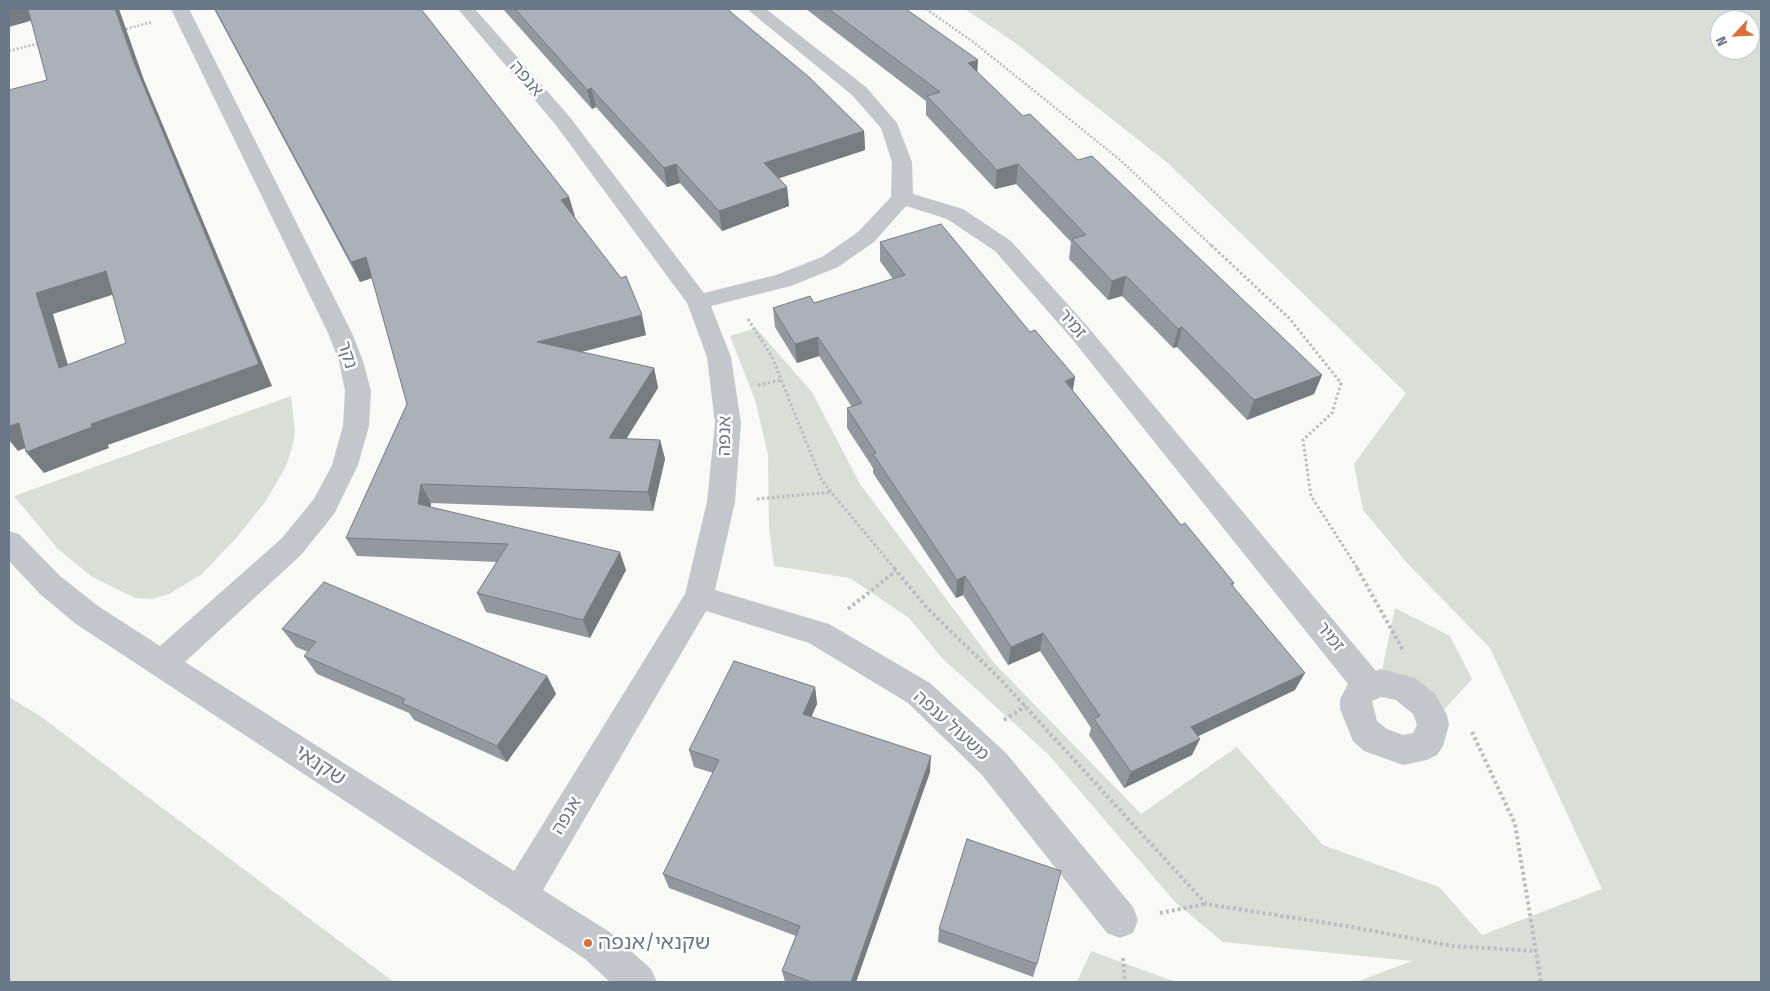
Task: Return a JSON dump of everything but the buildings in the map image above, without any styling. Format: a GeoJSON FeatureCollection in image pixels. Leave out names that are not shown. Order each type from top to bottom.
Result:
{"type":"FeatureCollection","features":[{"type":"Feature","properties":{"kind":"street","name":"אנפה"},"geometry":{"type":"LineString","coordinates":[[466,9],[562,120],[698,302],[719,358],[728,423],[722,502],[699,597],[519,896]]}},
{"type":"Feature","properties":{"kind":"street"},"geometry":{"type":"LineString","coordinates":[[698,302],[782,281],[830,262],[866,237],[902,198],[902,162],[890,127],[858,91],[756,9]]}},
{"type":"Feature","properties":{"kind":"street","name":"נקר"},"geometry":{"type":"LineString","coordinates":[[163,662],[291,547],[324,506],[345,465],[356,426],[358,391],[351,361],[340,333],[181,11]]}},
{"type":"Feature","properties":{"kind":"street","name":"זמיר"},"geometry":{"type":"LineString","coordinates":[[902,198],[955,214],[979,228],[1003,246],[1080,333],[1370,687]]}},
{"type":"Feature","properties":{"kind":"street","name":"שקנאי"},"geometry":{"type":"LineString","coordinates":[[9,542],[50,585],[87,615],[163,662],[598,946],[638,982]]}},
{"type":"Feature","properties":{"kind":"street","name":"משעול ענפה"},"geometry":{"type":"LineString","coordinates":[[699,597],[818,633],[919,693],[994,764],[1120,920]]}},
{"type":"Feature","properties":{"kind":"path"},"geometry":{"type":"LineString","coordinates":[[926,9],[972,41],[1120,159],[1290,318],[1341,383],[1332,413],[1303,440],[1310,496],[1346,546],[1407,658]]}},
{"type":"Feature","properties":{"kind":"path"},"geometry":{"type":"LineString","coordinates":[[121,30],[181,11]]}},
{"type":"Feature","properties":{"kind":"path"},"geometry":{"type":"LineString","coordinates":[[9,51],[42,42]]}},
{"type":"Feature","properties":{"kind":"path"},"geometry":{"type":"LineString","coordinates":[[732,293],[772,357],[822,481],[928,609],[1002,680],[1206,904]]}},
{"type":"Feature","properties":{"kind":"path"},"geometry":{"type":"LineString","coordinates":[[722,502],[832,492]]}},
{"type":"Feature","properties":{"kind":"path"},"geometry":{"type":"LineString","coordinates":[[818,633],[896,571]]}},
{"type":"Feature","properties":{"kind":"path"},"geometry":{"type":"LineString","coordinates":[[1468,724],[1515,824],[1541,982]]}},
{"type":"Feature","properties":{"kind":"path"},"geometry":{"type":"LineString","coordinates":[[1120,920],[1206,904],[1352,927],[1452,946],[1537,951]]}},
{"type":"Feature","properties":{"kind":"shaded area"},"geometry":{"type":"Polygon","coordinates":[[[965,9],[1761,9],[1761,982],[1356,982],[1412,961],[1223,942],[1175,902],[1049,755],[942,658],[909,618],[850,578],[774,566],[769,528],[768,454],[755,400],[730,336],[756,328],[812,392],[860,484],[994,663],[1141,814],[1237,747],[1323,845],[1439,887],[1482,935],[1602,889],[1490,648],[1408,564],[1363,510],[1354,464],[1406,393],[1169,164],[1014,42],[965,9]]]}},
{"type":"Feature","properties":{"kind":"shaded area"},"geometry":{"type":"Polygon","coordinates":[[[291,396],[295,431],[292,448],[286,466],[266,501],[237,537],[202,574],[169,594],[152,599],[135,598],[91,576],[58,549],[14,496],[291,396]]]}},
{"type":"Feature","properties":{"kind":"shaded area"},"geometry":{"type":"Polygon","coordinates":[[[1395,608],[1450,636],[1472,679],[1443,711],[1381,675],[1395,608]]]}},
{"type":"Feature","properties":{"kind":"shaded area"},"geometry":{"type":"Polygon","coordinates":[[[9,697],[40,716],[394,982],[9,982],[9,697]]]}},
{"type":"Feature","properties":{"kind":"shaded area"},"geometry":{"type":"Polygon","coordinates":[[[1091,951],[1176,982],[1077,982],[1091,951]]]}},
{"type":"Feature","properties":{"kind":"place","name":"שקנאי/אנפה"},"geometry":{"type":"Point","coordinates":[588,943]}}]}
